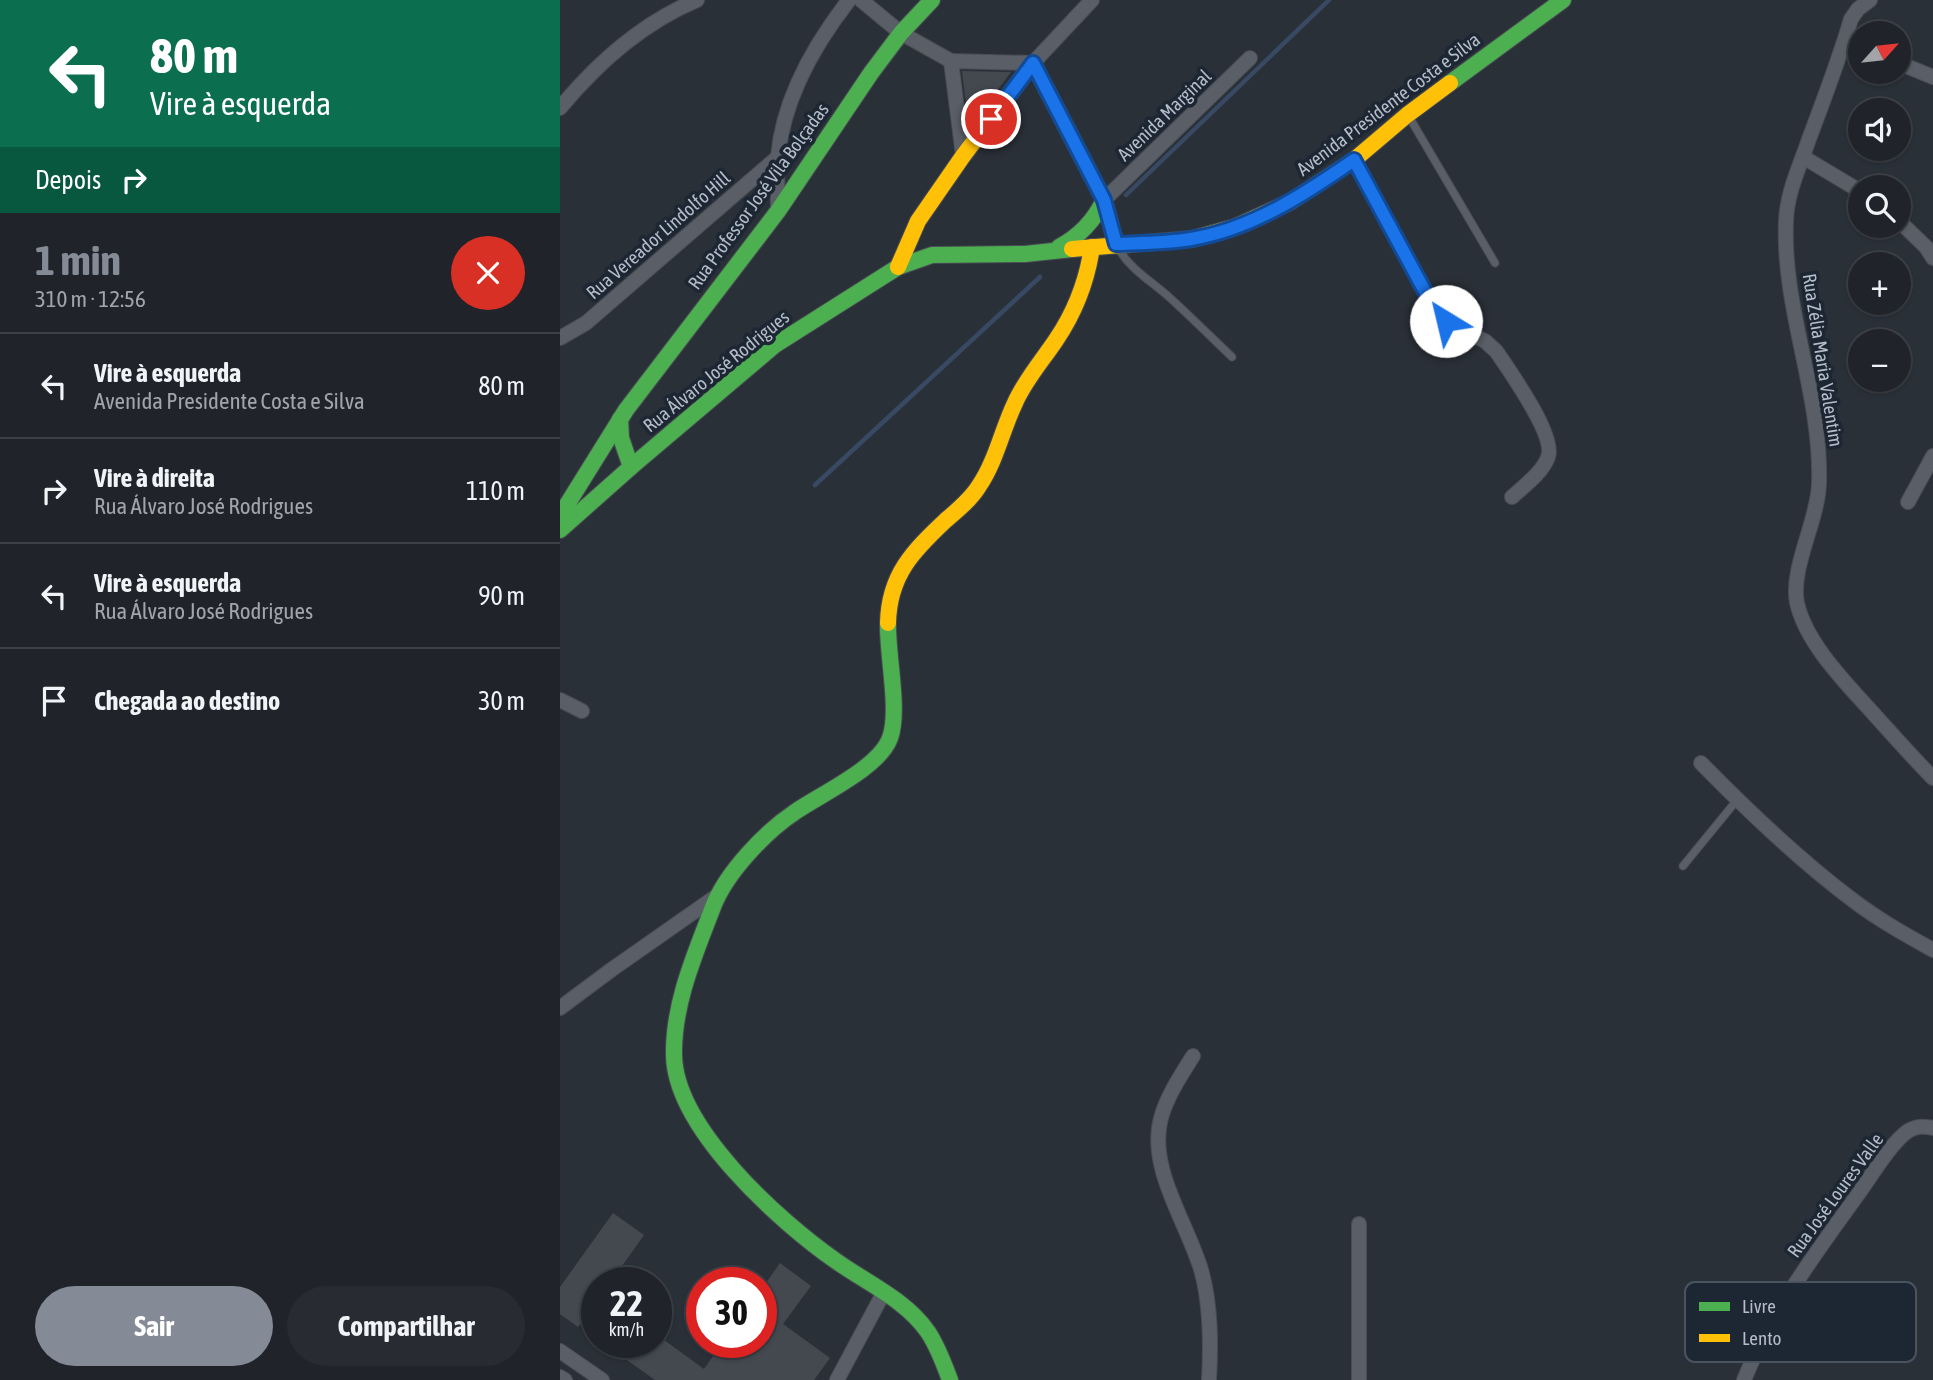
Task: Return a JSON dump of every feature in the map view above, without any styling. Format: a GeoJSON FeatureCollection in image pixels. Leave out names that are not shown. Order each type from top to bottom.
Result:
{"type":"FeatureCollection","features":[{"type":"Feature","properties":{"kind":"street"},"geometry":{"type":"LineString","coordinates":[[560,108],[580,83],[645,27],[697,0]]}},
{"type":"Feature","properties":{"kind":"street"},"geometry":{"type":"LineString","coordinates":[[778,211],[778,157],[793,93],[828,26],[849,0]]}},
{"type":"Feature","properties":{"kind":"street"},"geometry":{"type":"LineString","coordinates":[[861,0],[901,33],[951,61],[1033,63]]}},
{"type":"Feature","properties":{"kind":"street","name":"Rua Professor José Vila Bolçadas"},"geometry":{"type":"LineString","coordinates":[[560,516],[626,410],[778,211],[871,72],[901,33],[932,0]]}},
{"type":"Feature","properties":{"kind":"street"},"geometry":{"type":"LineString","coordinates":[[898,267],[918,222],[963,156],[1033,63],[1093,0]]}},
{"type":"Feature","properties":{"kind":"street","name":"Avenida Presidente Costa e Silva"},"geometry":{"type":"LineString","coordinates":[[898,267],[932,255],[1026,254],[1192,239],[1235,227],[1290,202],[1354,160],[1407,115],[1563,0]]}},
{"type":"Feature","properties":{"kind":"street","name":"Rua Zélia Maria Valentim"},"geometry":{"type":"LineString","coordinates":[[1870,0],[1858,9],[1852,19],[1791,188],[1786,219],[1787,257],[1813,400],[1819,449],[1819,487],[1798,572],[1797,602],[1806,627],[1826,658],[1933,778]]}},
{"type":"Feature","properties":{"kind":"street"},"geometry":{"type":"LineString","coordinates":[[1843,45],[1848,46]]}},
{"type":"Feature","properties":{"kind":"street","name":"Avenida Marginal"},"geometry":{"type":"LineString","coordinates":[[1104,200],[1250,58]]}},
{"type":"Feature","properties":{"kind":"street"},"geometry":{"type":"LineString","coordinates":[[951,61],[963,156]]}},
{"type":"Feature","properties":{"kind":"street"},"geometry":{"type":"LineString","coordinates":[[1033,63],[1104,200],[1116,244]]}},
{"type":"Feature","properties":{"kind":"street"},"geometry":{"type":"LineString","coordinates":[[1911,68],[1933,77]]}},
{"type":"Feature","properties":{"kind":"street","name":"Rua Vereador Lindolfo Hill"},"geometry":{"type":"LineString","coordinates":[[560,338],[586,323],[778,157]]}},
{"type":"Feature","properties":{"kind":"street"},"geometry":{"type":"LineString","coordinates":[[1803,157],[1848,184]]}},
{"type":"Feature","properties":{"kind":"street"},"geometry":{"type":"LineString","coordinates":[[1354,160],[1435,309],[1446,321],[1485,341],[1496,351],[1543,428],[1549,443],[1547,461],[1512,497]]}},
{"type":"Feature","properties":{"kind":"street"},"geometry":{"type":"LineString","coordinates":[[1045,252],[1075,239],[1098,215],[1104,200]]}},
{"type":"Feature","properties":{"kind":"street"},"geometry":{"type":"LineString","coordinates":[[918,222],[918,233],[932,255]]}},
{"type":"Feature","properties":{"kind":"street"},"geometry":{"type":"LineString","coordinates":[[1911,233],[1933,258]]}},
{"type":"Feature","properties":{"kind":"street"},"geometry":{"type":"LineString","coordinates":[[950,1380],[940,1353],[918,1320],[795,1228],[753,1190],[710,1140],[687,1104],[676,1072],[674,1043],[692,961],[718,895],[768,834],[785,819],[869,763],[884,750],[890,739],[893,723],[889,610],[894,583],[904,563],[971,497],[983,480],[1023,386],[1061,332],[1072,310],[1088,268],[1092,247]]}},
{"type":"Feature","properties":{"kind":"street","name":"Rua Álvaro José Rodrigues"},"geometry":{"type":"LineString","coordinates":[[560,530],[775,345],[898,267]]}},
{"type":"Feature","properties":{"kind":"street"},"geometry":{"type":"LineString","coordinates":[[620,419],[621,443],[631,467]]}},
{"type":"Feature","properties":{"kind":"street"},"geometry":{"type":"LineString","coordinates":[[1908,502],[1933,456]]}},
{"type":"Feature","properties":{"kind":"street"},"geometry":{"type":"LineString","coordinates":[[560,699],[582,712]]}},
{"type":"Feature","properties":{"kind":"street"},"geometry":{"type":"LineString","coordinates":[[1701,763],[1778,839],[1856,903],[1933,949]]}},
{"type":"Feature","properties":{"kind":"street"},"geometry":{"type":"LineString","coordinates":[[560,1009],[718,895]]}},
{"type":"Feature","properties":{"kind":"street"},"geometry":{"type":"LineString","coordinates":[[1192,1056],[1160,1119],[1158,1152],[1168,1187],[1202,1272],[1210,1315],[1209,1380]]}},
{"type":"Feature","properties":{"kind":"street","name":"Rua José Loures Valle"},"geometry":{"type":"LineString","coordinates":[[1798,1282],[1901,1136],[1922,1125],[1933,1128]]}},
{"type":"Feature","properties":{"kind":"street"},"geometry":{"type":"LineString","coordinates":[[1359,1223],[1359,1380]]}},
{"type":"Feature","properties":{"kind":"street"},"geometry":{"type":"LineString","coordinates":[[837,1380],[884,1292]]}},
{"type":"Feature","properties":{"kind":"street"},"geometry":{"type":"LineString","coordinates":[[560,1351],[602,1380]]}},
{"type":"Feature","properties":{"kind":"street","name":"Rua José Loures Valle"},"geometry":{"type":"LineString","coordinates":[[1744,1380],[1753,1362]]}},
{"type":"Feature","properties":{"kind":"street"},"geometry":{"type":"LineString","coordinates":[[560,1377],[565,1380]]}},
{"type":"Feature","properties":{"kind":"lane"},"geometry":{"type":"LineString","coordinates":[[1407,115],[1495,263]]}},
{"type":"Feature","properties":{"kind":"lane"},"geometry":{"type":"LineString","coordinates":[[1116,244],[1131,266],[1166,294],[1232,357]]}},
{"type":"Feature","properties":{"kind":"lane"},"geometry":{"type":"LineString","coordinates":[[1683,866],[1737,800]]}},
{"type":"Feature","properties":{"kind":"building"},"geometry":{"type":"Polygon","coordinates":[[[962,71],[1011,72],[969,128],[962,71]]]}},
{"type":"Feature","properties":{"kind":"building"},"geometry":{"type":"Polygon","coordinates":[[[613,1213],[644,1235],[621,1267],[581,1267],[581,1323],[578,1327],[560,1314],[560,1287],[613,1213]]]}},
{"type":"Feature","properties":{"kind":"building"},"geometry":{"type":"Polygon","coordinates":[[[780,1263],[811,1286],[783,1324],[830,1358],[814,1380],[655,1380],[624,1358],[672,1358],[672,1346],[704,1369],[712,1358],[777,1358],[777,1267],[780,1263]]]}},
{"type":"Feature","properties":{"kind":"waterway"},"geometry":{"type":"LineString","coordinates":[[1126,195],[1329,0]]}},
{"type":"Feature","properties":{"kind":"waterway"},"geometry":{"type":"LineString","coordinates":[[815,485],[1040,277]]}},
{"type":"Feature","properties":{"kind":"traffic: fast"},"geometry":{"type":"LineString","coordinates":[[560,516],[626,410],[778,211],[871,73],[901,33],[932,0]]}},
{"type":"Feature","properties":{"kind":"traffic: fast"},"geometry":{"type":"LineString","coordinates":[[1450,83],[1563,0]]}},
{"type":"Feature","properties":{"kind":"traffic: fast"},"geometry":{"type":"LineString","coordinates":[[1059,247],[1086,227],[1104,200]]}},
{"type":"Feature","properties":{"kind":"traffic: fast"},"geometry":{"type":"LineString","coordinates":[[560,530],[775,345],[898,267],[932,255],[1025,254],[1072,249]]}},
{"type":"Feature","properties":{"kind":"traffic: fast"},"geometry":{"type":"LineString","coordinates":[[620,419],[621,438],[631,467]]}},
{"type":"Feature","properties":{"kind":"traffic: fast"},"geometry":{"type":"LineString","coordinates":[[888,623],[894,713],[890,738],[884,749],[862,770],[771,830],[727,881],[713,907],[686,979],[677,1017],[674,1055],[679,1083],[692,1112],[734,1171],[787,1223],[813,1244],[909,1310],[932,1338],[950,1380]]}},
{"type":"Feature","properties":{"kind":"traffic: slow"},"geometry":{"type":"LineString","coordinates":[[898,267],[918,221],[1033,63],[1104,200],[1116,244]]}},
{"type":"Feature","properties":{"kind":"traffic: slow"},"geometry":{"type":"LineString","coordinates":[[1072,249],[1192,239],[1235,227],[1290,202],[1354,160],[1450,83]]}},
{"type":"Feature","properties":{"kind":"traffic: slow"},"geometry":{"type":"LineString","coordinates":[[888,623],[893,591],[905,565],[923,542],[968,500],[985,476],[1019,395],[1063,329],[1074,307],[1087,272],[1092,247]]}},
{"type":"Feature","properties":{"kind":"route"},"geometry":{"type":"LineString","coordinates":[[991,119],[1033,63],[1104,200],[1116,244],[1192,239],[1235,227],[1290,202],[1354,160],[1428,297],[1446,321]]}}]}
